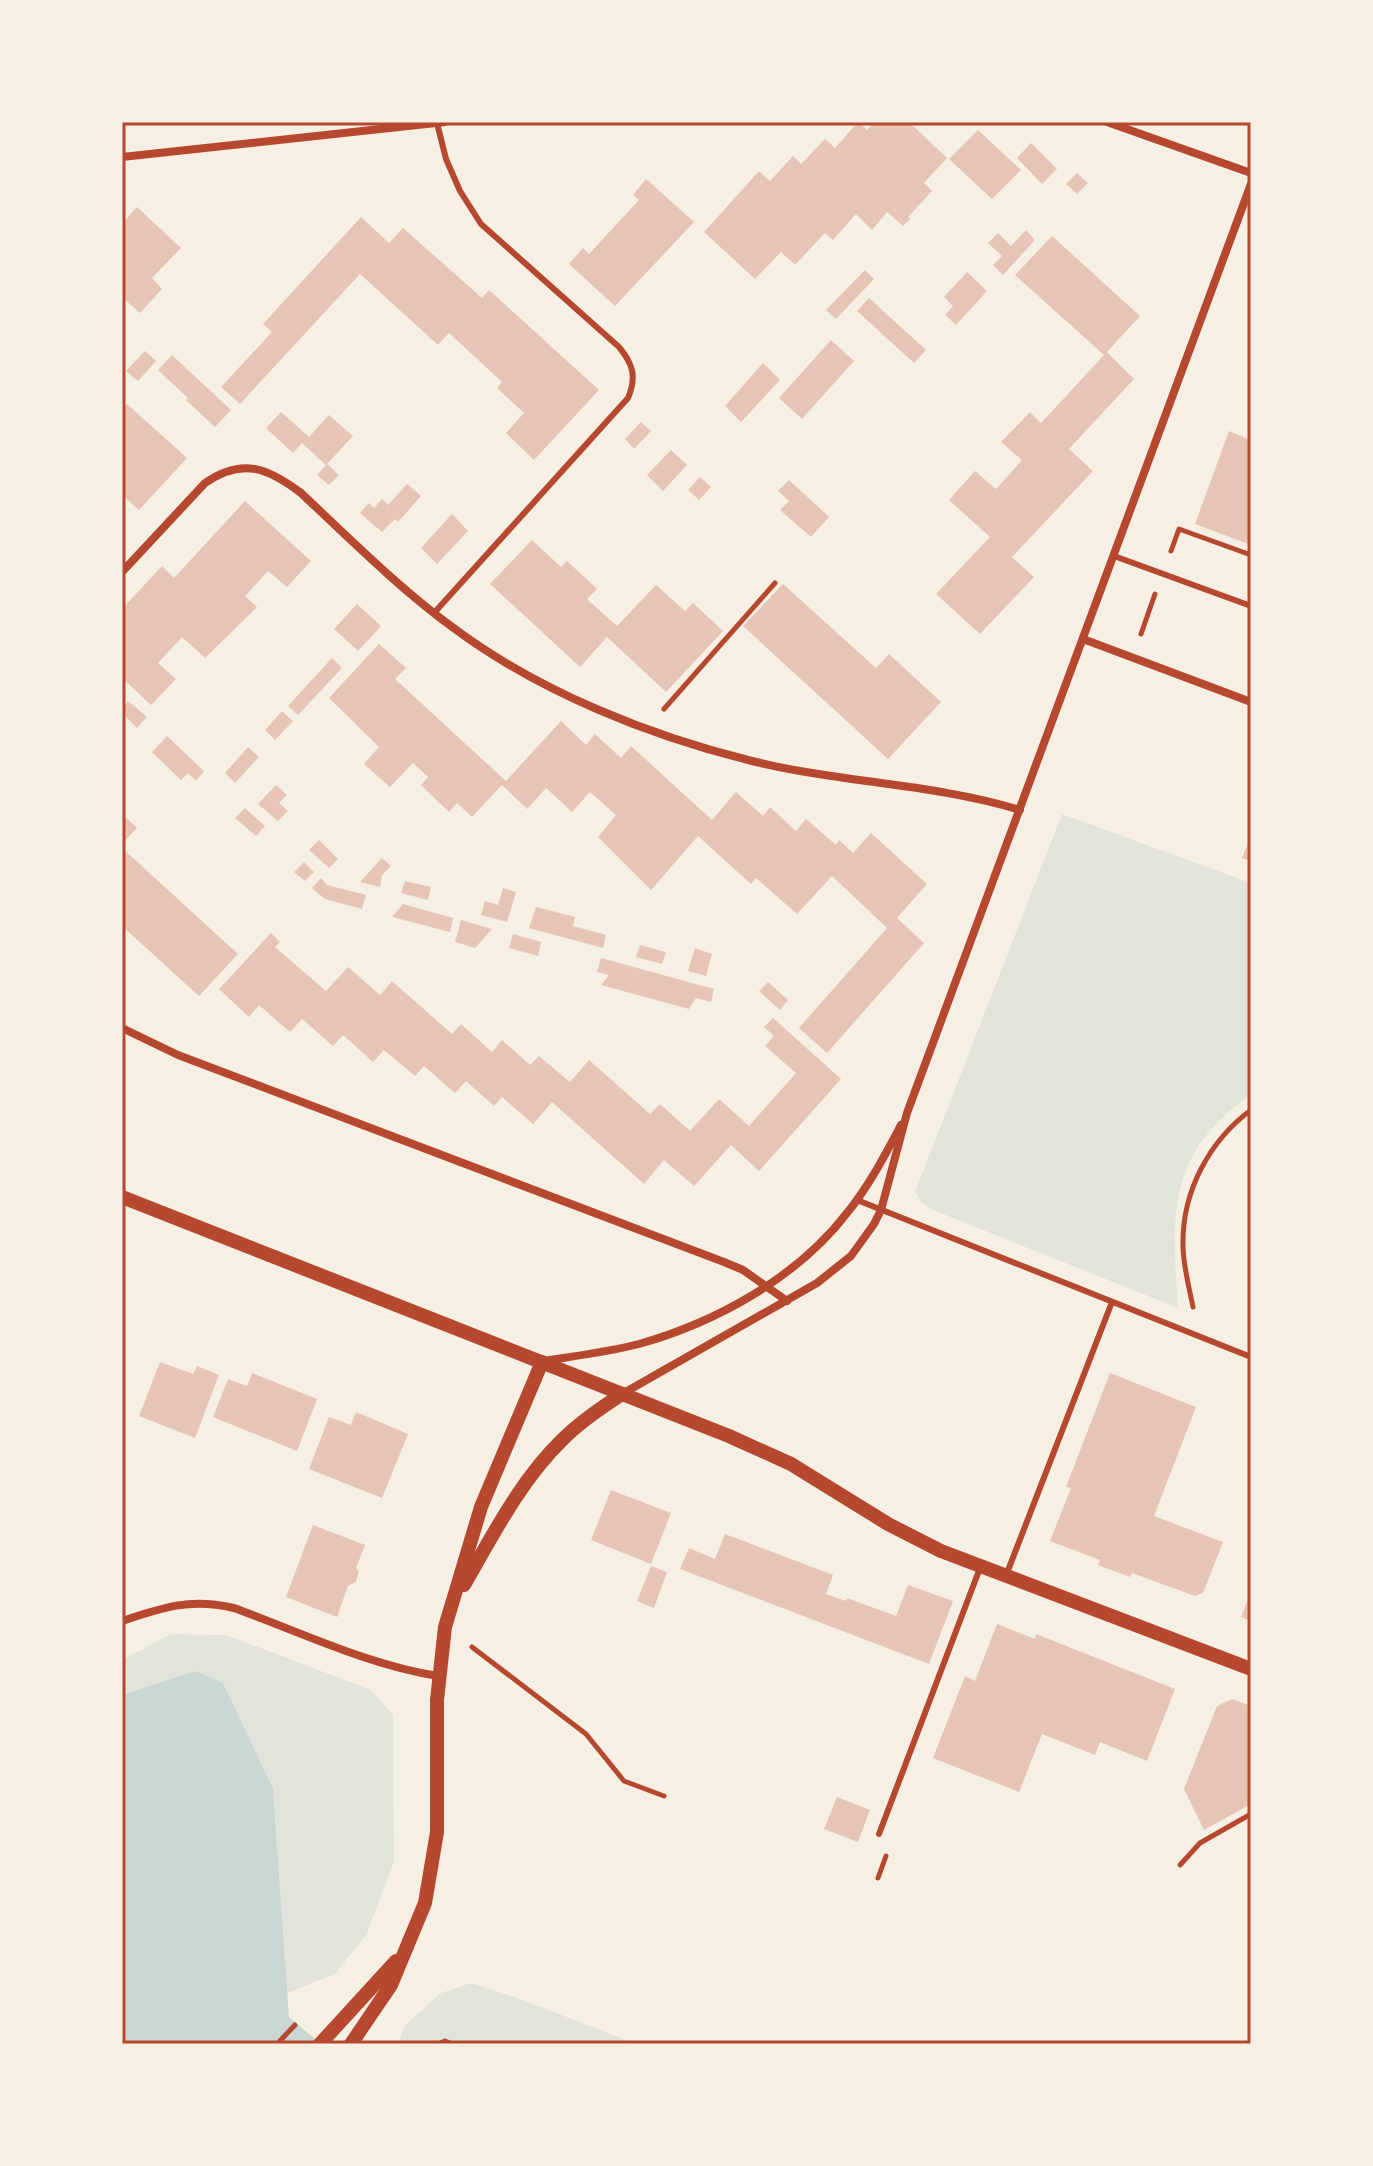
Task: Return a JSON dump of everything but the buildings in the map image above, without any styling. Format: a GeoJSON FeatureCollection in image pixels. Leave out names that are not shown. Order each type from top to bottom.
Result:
{"type":"FeatureCollection","features":[{"type":"Feature","properties":{"kind":"street"},"geometry":{"type":"LineString","coordinates":[[122,157],[445,122]]}},
{"type":"Feature","properties":{"kind":"street"},"geometry":{"type":"LineString","coordinates":[[1107,122],[1251,173]]}},
{"type":"Feature","properties":{"kind":"street"},"geometry":{"type":"LineString","coordinates":[[454,1603],[539,1465],[574,1429],[622,1394],[817,1283],[851,1256],[874,1224],[881,1210],[907,1113],[1251,184]]}},
{"type":"Feature","properties":{"kind":"street"},"geometry":{"type":"LineString","coordinates":[[122,572],[205,483],[225,470],[247,467],[273,474],[287,482],[434,613],[480,646],[534,678],[648,727],[754,761],[970,795],[1020,810]]}},
{"type":"Feature","properties":{"kind":"street"},"geometry":{"type":"LineString","coordinates":[[1083,639],[1251,702]]}},
{"type":"Feature","properties":{"kind":"street"},"geometry":{"type":"LineString","coordinates":[[122,1028],[178,1055],[724,1262],[767,1285],[787,1301]]}},
{"type":"Feature","properties":{"kind":"street"},"geometry":{"type":"LineString","coordinates":[[542,1362],[611,1350],[661,1336],[712,1315],[767,1285],[816,1247],[857,1200],[907,1113]]}},
{"type":"Feature","properties":{"kind":"street"},"geometry":{"type":"LineString","coordinates":[[122,1197],[777,1457],[904,1533],[980,1567],[1251,1669]]}},
{"type":"Feature","properties":{"kind":"street"},"geometry":{"type":"LineString","coordinates":[[351,2044],[381,2003],[425,1903],[436,1842],[438,1676],[445,1627],[481,1507],[542,1362]]}},
{"type":"Feature","properties":{"kind":"street"},"geometry":{"type":"LineString","coordinates":[[122,1621],[186,1602],[219,1605],[374,1660],[438,1676]]}},
{"type":"Feature","properties":{"kind":"street"},"geometry":{"type":"LineString","coordinates":[[323,2041],[409,1945]]}},
{"type":"Feature","properties":{"kind":"lane"},"geometry":{"type":"LineString","coordinates":[[434,613],[628,398],[633,385],[633,371],[619,347],[481,224],[460,191],[446,159],[437,123]]}},
{"type":"Feature","properties":{"kind":"lane"},"geometry":{"type":"LineString","coordinates":[[1114,556],[1251,606]]}},
{"type":"Feature","properties":{"kind":"lane"},"geometry":{"type":"LineString","coordinates":[[857,1200],[1251,1357]]}},
{"type":"Feature","properties":{"kind":"lane"},"geometry":{"type":"LineString","coordinates":[[1005,1577],[1112,1302]]}},
{"type":"Feature","properties":{"kind":"lane"},"geometry":{"type":"LineString","coordinates":[[879,1834],[980,1567]]}},
{"type":"Feature","properties":{"kind":"path"},"geometry":{"type":"LineString","coordinates":[[648,727],[775,583]]}},
{"type":"Feature","properties":{"kind":"path"},"geometry":{"type":"LineString","coordinates":[[1189,1285],[1183,1230],[1192,1190],[1213,1149],[1227,1131],[1251,1110]]}},
{"type":"Feature","properties":{"kind":"path"},"geometry":{"type":"LineString","coordinates":[[445,1627],[586,1734],[624,1781],[664,1796]]}},
{"type":"Feature","properties":{"kind":"path"},"geometry":{"type":"LineString","coordinates":[[1180,1865],[1200,1843],[1251,1814]]}},
{"type":"Feature","properties":{"kind":"path"},"geometry":{"type":"LineString","coordinates":[[277,2044],[302,2018]]}},
{"type":"Feature","properties":{"kind":"path"},"geometry":{"type":"LineString","coordinates":[[438,2044],[445,2041],[453,2044]]}},
{"type":"Feature","properties":{"kind":"shaded area"},"geometry":{"type":"Polygon","coordinates":[[[1062,814],[1251,883],[1251,1094],[1223,1117],[1203,1140],[1189,1164],[1180,1189],[1175,1243],[1178,1308],[933,1210],[922,1203],[915,1192],[1062,814]]]}},
{"type":"Feature","properties":{"kind":"shaded area"},"geometry":{"type":"Polygon","coordinates":[[[171,1634],[226,1635],[371,1690],[393,1715],[394,1862],[366,1935],[335,1974],[287,1993],[273,1789],[195,1671],[122,1695],[122,1660],[171,1634]]]}},
{"type":"Feature","properties":{"kind":"shaded area"},"geometry":{"type":"Polygon","coordinates":[[[195,1671],[223,1683],[273,1789],[289,2017],[321,2044],[122,2044],[122,1695],[195,1671]]]}},
{"type":"Feature","properties":{"kind":"shaded area"},"geometry":{"type":"Polygon","coordinates":[[[471,1983],[636,2044],[398,2044],[405,2025],[441,1993],[471,1983]]]}}]}
